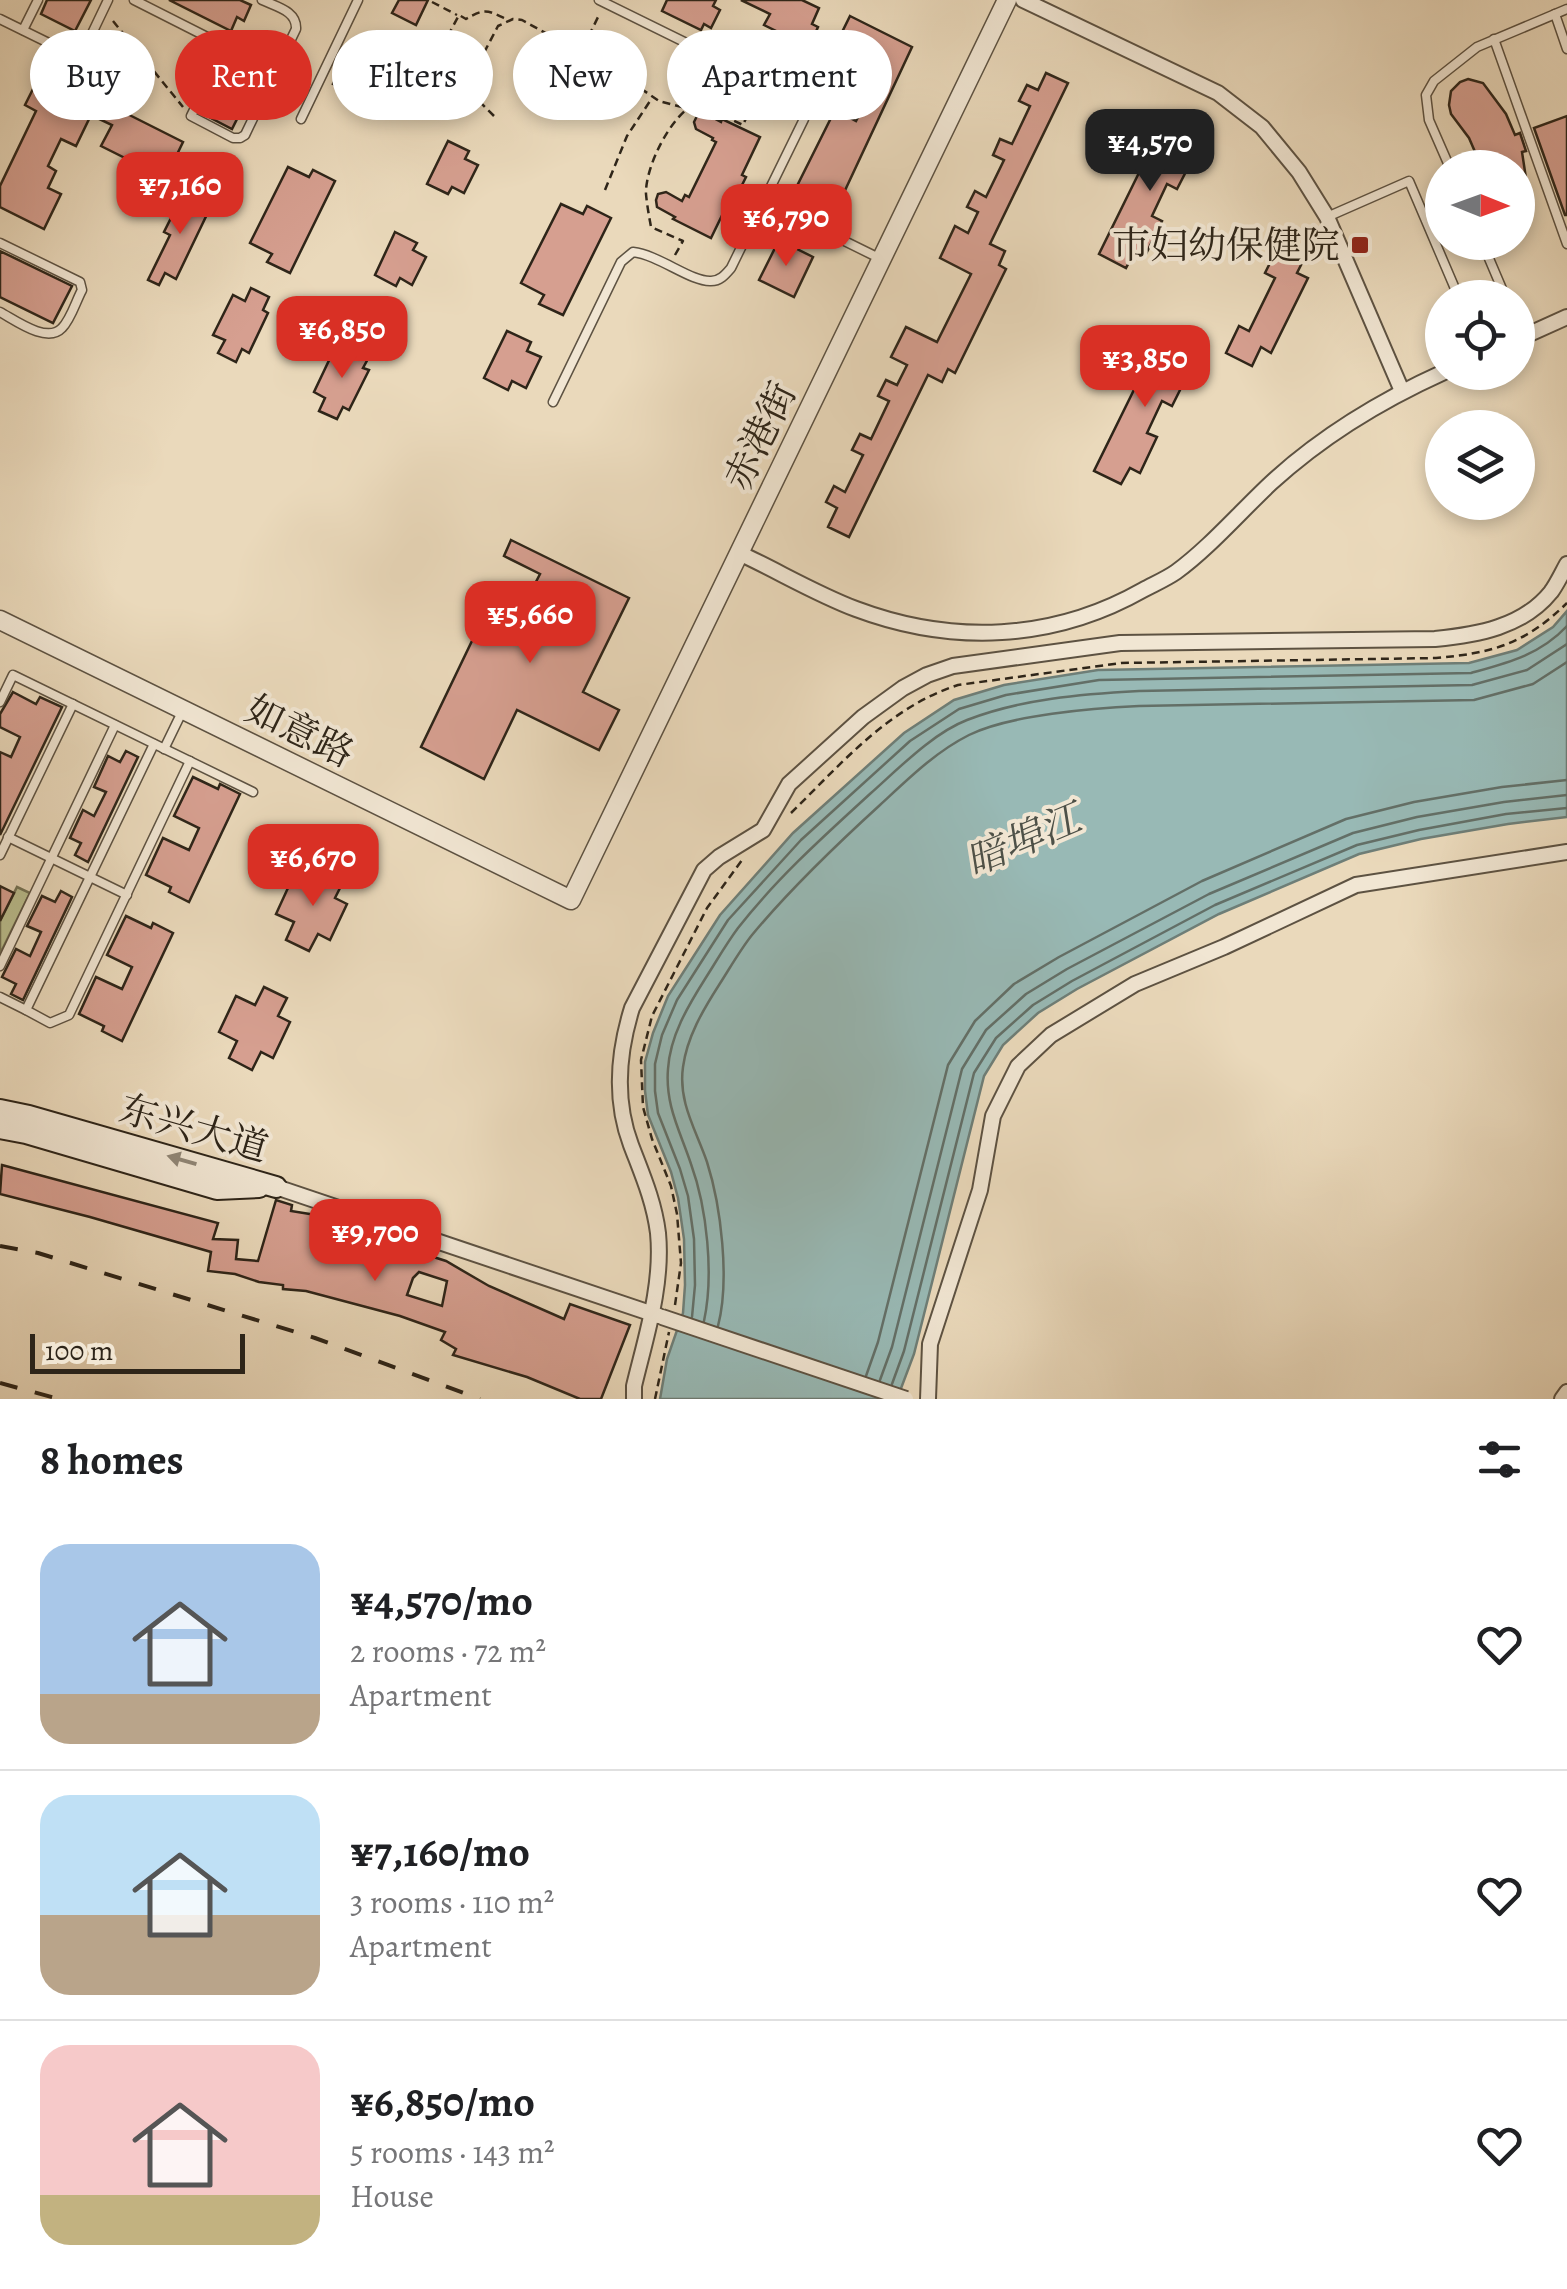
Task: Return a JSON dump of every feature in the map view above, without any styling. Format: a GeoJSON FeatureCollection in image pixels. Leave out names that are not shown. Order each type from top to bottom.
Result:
{"type":"FeatureCollection","features":[{"type":"Feature","properties":{"kind":"main road","name":"东兴大道"},"geometry":{"type":"LineString","coordinates":[[0,1110],[276,1187]]}},
{"type":"Feature","properties":{"kind":"main road","name":"东兴大道"},"geometry":{"type":"LineString","coordinates":[[0,1128],[216,1190],[276,1187]]}},
{"type":"Feature","properties":{"kind":"street","name":"赤港街"},"geometry":{"type":"LineString","coordinates":[[571,900],[1007,0]]}},
{"type":"Feature","properties":{"kind":"street"},"geometry":{"type":"LineString","coordinates":[[1023,0],[1218,94],[1262,127],[1299,172],[1327,217],[1402,391]]}},
{"type":"Feature","properties":{"kind":"street"},"geometry":{"type":"LineString","coordinates":[[1535,331],[1567,317]]}},
{"type":"Feature","properties":{"kind":"street"},"geometry":{"type":"LineString","coordinates":[[739,553],[854,608],[916,628],[994,634],[1044,628],[1112,608],[1176,571],[1326,439],[1425,381]]}},
{"type":"Feature","properties":{"kind":"street"},"geometry":{"type":"LineString","coordinates":[[634,1399],[634,1386],[661,1317],[656,1218],[626,1130],[619,1085],[624,1032],[632,1008],[704,870],[763,830],[789,784],[863,716],[927,674],[953,666],[1067,649],[1120,643],[1471,636],[1505,626],[1532,610],[1552,592],[1567,564]]}},
{"type":"Feature","properties":{"kind":"street","name":"如意路"},"geometry":{"type":"LineString","coordinates":[[0,620],[571,900]]}},
{"type":"Feature","properties":{"kind":"street"},"geometry":{"type":"LineString","coordinates":[[928,1399],[930,1344],[980,1190],[993,1116],[1018,1066],[1051,1035],[1135,984],[1224,948],[1356,885],[1567,852]]}},
{"type":"Feature","properties":{"kind":"street"},"geometry":{"type":"LineString","coordinates":[[276,1187],[906,1399]]}},
{"type":"Feature","properties":{"kind":"street"},"geometry":{"type":"LineString","coordinates":[[1562,1399],[1567,1392]]}},
{"type":"Feature","properties":{"kind":"lane"},"geometry":{"type":"LineString","coordinates":[[23,30],[38,0]]}},
{"type":"Feature","properties":{"kind":"lane"},"geometry":{"type":"LineString","coordinates":[[0,19],[67,52],[77,52],[86,46],[108,0]]}},
{"type":"Feature","properties":{"kind":"lane"},"geometry":{"type":"LineString","coordinates":[[134,0],[194,30]]}},
{"type":"Feature","properties":{"kind":"lane"},"geometry":{"type":"LineString","coordinates":[[262,0],[293,15],[297,20],[296,30]]}},
{"type":"Feature","properties":{"kind":"lane"},"geometry":{"type":"LineString","coordinates":[[312,94],[358,0]]}},
{"type":"Feature","properties":{"kind":"lane"},"geometry":{"type":"LineString","coordinates":[[602,2],[667,34]]}},
{"type":"Feature","properties":{"kind":"lane"},"geometry":{"type":"LineString","coordinates":[[1442,150],[1429,120],[1426,95],[1434,80],[1477,46],[1567,9]]}},
{"type":"Feature","properties":{"kind":"lane"},"geometry":{"type":"LineString","coordinates":[[1554,14],[1567,49]]}},
{"type":"Feature","properties":{"kind":"lane"},"geometry":{"type":"LineString","coordinates":[[1494,39],[1567,244]]}},
{"type":"Feature","properties":{"kind":"lane"},"geometry":{"type":"LineString","coordinates":[[199,120],[233,138],[244,135],[251,120]]}},
{"type":"Feature","properties":{"kind":"lane"},"geometry":{"type":"LineString","coordinates":[[553,402],[621,262],[634,252],[648,254],[710,282],[722,278],[731,268],[804,120]]}},
{"type":"Feature","properties":{"kind":"lane"},"geometry":{"type":"LineString","coordinates":[[1327,217],[1409,181],[1451,280]]}},
{"type":"Feature","properties":{"kind":"lane"},"geometry":{"type":"LineString","coordinates":[[747,193],[882,259]]}},
{"type":"Feature","properties":{"kind":"lane"},"geometry":{"type":"LineString","coordinates":[[0,243],[80,282],[82,290],[63,327],[56,332],[41,333],[0,312]]}},
{"type":"Feature","properties":{"kind":"lane"},"geometry":{"type":"LineString","coordinates":[[0,702],[14,675],[253,792]]}},
{"type":"Feature","properties":{"kind":"lane"},"geometry":{"type":"LineString","coordinates":[[0,854],[74,704]]}},
{"type":"Feature","properties":{"kind":"lane"},"geometry":{"type":"LineString","coordinates":[[164,749],[183,710]]}},
{"type":"Feature","properties":{"kind":"lane"},"geometry":{"type":"LineString","coordinates":[[0,966],[115,724]]}},
{"type":"Feature","properties":{"kind":"lane"},"geometry":{"type":"LineString","coordinates":[[26,1010],[154,744]]}},
{"type":"Feature","properties":{"kind":"lane"},"geometry":{"type":"LineString","coordinates":[[0,997],[50,1023],[70,1015],[190,761]]}},
{"type":"Feature","properties":{"kind":"lane"},"geometry":{"type":"LineString","coordinates":[[8,837],[126,894]]}},
{"type":"Feature","properties":{"kind":"path"},"geometry":{"type":"LineString","coordinates":[[432,2],[466,19],[488,10],[540,30]]}},
{"type":"Feature","properties":{"kind":"path"},"geometry":{"type":"LineString","coordinates":[[590,30],[602,2]]}},
{"type":"Feature","properties":{"kind":"path"},"geometry":{"type":"LineString","coordinates":[[104,10],[175,97]]}},
{"type":"Feature","properties":{"kind":"path"},"geometry":{"type":"LineString","coordinates":[[451,30],[459,15]]}},
{"type":"Feature","properties":{"kind":"path"},"geometry":{"type":"LineString","coordinates":[[494,116],[467,85],[498,26],[508,20]]}},
{"type":"Feature","properties":{"kind":"path"},"geometry":{"type":"LineString","coordinates":[[647,93],[667,104]]}},
{"type":"Feature","properties":{"kind":"path"},"geometry":{"type":"LineString","coordinates":[[605,190],[628,136],[653,96]]}},
{"type":"Feature","properties":{"kind":"path"},"geometry":{"type":"LineString","coordinates":[[670,265],[682,241],[651,227],[646,191],[652,163],[676,120]]}},
{"type":"Feature","properties":{"kind":"path"},"geometry":{"type":"LineString","coordinates":[[783,820],[875,732],[913,704],[958,685],[1121,663],[1474,655],[1512,643],[1544,626],[1567,603]]}},
{"type":"Feature","properties":{"kind":"path"},"geometry":{"type":"LineString","coordinates":[[675,1303],[680,1263],[677,1214],[643,1107],[645,1037],[707,908],[744,857]]}},
{"type":"Feature","properties":{"kind":"path"},"geometry":{"type":"LineString","coordinates":[[655,1399],[661,1317]]}},
{"type":"Feature","properties":{"kind":"green space"},"geometry":{"type":"Polygon","coordinates":[[[17,887],[30,893],[0,954],[0,921],[17,887]]]}},
{"type":"Feature","properties":{"kind":"water","name":"暗埠江"},"geometry":{"type":"Polygon","coordinates":[[[1567,611],[1567,817],[1421,839],[1359,854],[1219,914],[1038,1013],[1003,1045],[984,1076],[914,1354],[897,1399],[660,1399],[667,1359],[683,1313],[685,1285],[678,1198],[648,1115],[645,1062],[653,1033],[668,996],[720,915],[793,833],[904,733],[954,700],[1004,685],[1098,670],[1469,663],[1517,650],[1553,627],[1567,611]]]}},
{"type":"Feature","properties":{"kind":"building"},"geometry":{"type":"Polygon","coordinates":[[[47,0],[91,0],[76,30],[41,14],[47,0]]]}},
{"type":"Feature","properties":{"kind":"building"},"geometry":{"type":"Polygon","coordinates":[[[169,0],[240,0],[251,5],[244,21],[237,17],[229,30],[169,0]]]}},
{"type":"Feature","properties":{"kind":"building"},"geometry":{"type":"Polygon","coordinates":[[[399,0],[428,0],[416,25],[392,13],[399,0]]]}},
{"type":"Feature","properties":{"kind":"building"},"geometry":{"type":"Polygon","coordinates":[[[667,0],[716,0],[713,6],[720,10],[711,28],[704,24],[701,30],[662,11],[667,0]]]}},
{"type":"Feature","properties":{"kind":"building"},"geometry":{"type":"Polygon","coordinates":[[[741,0],[802,0],[819,8],[812,24],[818,27],[774,30],[764,25],[770,14],[741,0]]]}},
{"type":"Feature","properties":{"kind":"building"},"geometry":{"type":"Polygon","coordinates":[[[850,16],[878,30],[843,30],[850,16]]]}},
{"type":"Feature","properties":{"kind":"building"},"geometry":{"type":"Polygon","coordinates":[[[892,37],[912,47],[892,90],[892,37]]]}},
{"type":"Feature","properties":{"kind":"building"},"geometry":{"type":"Polygon","coordinates":[[[1046,73],[1068,83],[990,244],[1005,251],[999,265],[1006,269],[955,373],[948,369],[942,382],[928,375],[849,537],[828,527],[837,508],[826,502],[834,486],[845,492],[863,455],[852,450],[860,434],[871,439],[889,401],[878,396],[886,380],[897,385],[907,365],[891,357],[906,327],[937,342],[971,274],[940,258],[955,226],[968,233],[978,212],[967,207],[975,191],[986,197],[1004,160],[993,155],[1000,139],[1012,144],[1030,106],[1019,101],[1027,85],[1038,90],[1046,73]]]}},
{"type":"Feature","properties":{"kind":"building"},"geometry":{"type":"Polygon","coordinates":[[[1468,79],[1483,83],[1506,114],[1515,135],[1520,133],[1526,150],[1474,150],[1449,105],[1451,91],[1468,79]]]}},
{"type":"Feature","properties":{"kind":"building"},"geometry":{"type":"Polygon","coordinates":[[[1167,116],[1194,129],[1185,147],[1196,152],[1177,189],[1167,184],[1152,216],[1162,221],[1145,256],[1135,251],[1126,268],[1099,254],[1167,116]]]}},
{"type":"Feature","properties":{"kind":"building"},"geometry":{"type":"Polygon","coordinates":[[[1567,116],[1567,215],[1565,215],[1534,128],[1567,116]]]}},
{"type":"Feature","properties":{"kind":"building"},"geometry":{"type":"Polygon","coordinates":[[[32,120],[89,120],[76,146],[61,139],[48,166],[56,171],[48,188],[61,194],[44,229],[0,207],[0,186],[32,120]]]}},
{"type":"Feature","properties":{"kind":"building"},"geometry":{"type":"Polygon","coordinates":[[[102,120],[139,120],[183,142],[167,175],[159,175],[101,146],[112,125],[102,120]]]}},
{"type":"Feature","properties":{"kind":"building"},"geometry":{"type":"Polygon","coordinates":[[[215,120],[236,120],[232,129],[215,120]]]}},
{"type":"Feature","properties":{"kind":"building"},"geometry":{"type":"Polygon","coordinates":[[[724,120],[760,137],[742,175],[746,177],[711,238],[657,207],[658,194],[666,192],[682,201],[685,195],[689,197],[716,142],[696,129],[694,122],[724,120]]]}},
{"type":"Feature","properties":{"kind":"building"},"geometry":{"type":"Polygon","coordinates":[[[830,120],[878,120],[833,216],[815,207],[820,197],[797,186],[830,120]]]}},
{"type":"Feature","properties":{"kind":"building"},"geometry":{"type":"Polygon","coordinates":[[[448,141],[469,151],[465,159],[478,165],[464,193],[452,187],[448,194],[427,184],[448,141]]]}},
{"type":"Feature","properties":{"kind":"building"},"geometry":{"type":"Polygon","coordinates":[[[288,167],[309,177],[313,170],[335,181],[290,273],[267,262],[272,254],[250,243],[288,167]]]}},
{"type":"Feature","properties":{"kind":"building"},"geometry":{"type":"Polygon","coordinates":[[[184,192],[211,206],[176,279],[165,273],[159,285],[148,280],[170,235],[164,232],[184,192]]]}},
{"type":"Feature","properties":{"kind":"building"},"geometry":{"type":"Polygon","coordinates":[[[561,204],[583,214],[587,206],[611,218],[563,315],[539,304],[544,295],[521,283],[561,204]]]}},
{"type":"Feature","properties":{"kind":"building"},"geometry":{"type":"Polygon","coordinates":[[[395,232],[417,243],[413,250],[426,257],[412,285],[400,278],[396,286],[375,275],[395,232]]]}},
{"type":"Feature","properties":{"kind":"building"},"geometry":{"type":"Polygon","coordinates":[[[779,240],[813,257],[794,297],[759,280],[779,240]]]}},
{"type":"Feature","properties":{"kind":"building"},"geometry":{"type":"Polygon","coordinates":[[[1280,243],[1306,255],[1297,273],[1308,278],[1271,353],[1261,347],[1252,366],[1226,353],[1239,326],[1249,331],[1275,278],[1265,273],[1280,243]]]}},
{"type":"Feature","properties":{"kind":"building"},"geometry":{"type":"Polygon","coordinates":[[[0,251],[72,286],[53,323],[0,297],[0,251]]]}},
{"type":"Feature","properties":{"kind":"building"},"geometry":{"type":"Polygon","coordinates":[[[251,288],[269,297],[263,310],[268,313],[249,353],[242,349],[236,362],[218,353],[225,340],[213,335],[233,295],[245,301],[251,288]]]}},
{"type":"Feature","properties":{"kind":"building"},"geometry":{"type":"Polygon","coordinates":[[[507,331],[531,342],[527,351],[541,357],[526,388],[512,381],[508,390],[484,378],[507,331]]]}},
{"type":"Feature","properties":{"kind":"building"},"geometry":{"type":"Polygon","coordinates":[[[1162,333],[1189,346],[1180,364],[1191,368],[1172,406],[1162,401],[1147,433],[1157,437],[1140,473],[1130,468],[1121,484],[1094,471],[1162,333]]]}},
{"type":"Feature","properties":{"kind":"building"},"geometry":{"type":"Polygon","coordinates":[[[352,346],[370,355],[363,368],[369,370],[349,410],[343,407],[337,419],[319,411],[325,398],[314,392],[333,352],[346,358],[352,346]]]}},
{"type":"Feature","properties":{"kind":"building"},"geometry":{"type":"Polygon","coordinates":[[[511,540],[629,598],[583,692],[619,710],[599,750],[517,710],[484,779],[421,747],[496,591],[524,605],[540,574],[504,556],[511,540]]]}},
{"type":"Feature","properties":{"kind":"building"},"geometry":{"type":"Polygon","coordinates":[[[13,692],[36,704],[40,697],[62,707],[0,835],[0,752],[11,757],[20,737],[0,727],[0,714],[13,692]]]}},
{"type":"Feature","properties":{"kind":"building"},"geometry":{"type":"Polygon","coordinates":[[[126,751],[138,757],[88,862],[75,855],[81,843],[70,838],[83,810],[94,816],[106,792],[94,787],[108,756],[120,762],[126,751]]]}},
{"type":"Feature","properties":{"kind":"building"},"geometry":{"type":"Polygon","coordinates":[[[193,777],[240,794],[189,902],[169,892],[171,887],[146,875],[163,838],[189,850],[199,828],[174,816],[193,777]]]}},
{"type":"Feature","properties":{"kind":"building"},"geometry":{"type":"Polygon","coordinates":[[[320,868],[344,880],[335,898],[347,904],[330,940],[318,934],[309,951],[286,940],[294,922],[276,914],[293,877],[312,886],[320,868]]]}},
{"type":"Feature","properties":{"kind":"building"},"geometry":{"type":"Polygon","coordinates":[[[0,886],[14,893],[0,921],[0,886]]]}},
{"type":"Feature","properties":{"kind":"building"},"geometry":{"type":"Polygon","coordinates":[[[61,891],[72,897],[23,1000],[11,994],[16,984],[2,977],[16,949],[30,956],[41,932],[27,926],[42,896],[55,902],[61,891]]]}},
{"type":"Feature","properties":{"kind":"building"},"geometry":{"type":"Polygon","coordinates":[[[126,916],[173,933],[122,1041],[102,1031],[104,1026],[79,1014],[96,977],[122,989],[132,967],[107,955],[126,916]]]}},
{"type":"Feature","properties":{"kind":"building"},"geometry":{"type":"Polygon","coordinates":[[[264,987],[287,998],[278,1016],[290,1022],[273,1058],[261,1052],[252,1070],[229,1058],[237,1041],[219,1032],[236,996],[255,1005],[264,987]]]}},
{"type":"Feature","properties":{"kind":"building"},"geometry":{"type":"Polygon","coordinates":[[[2,1165],[218,1223],[213,1239],[238,1240],[236,1259],[258,1261],[276,1200],[292,1205],[291,1211],[316,1215],[446,1261],[489,1286],[564,1319],[570,1304],[630,1325],[601,1399],[580,1399],[527,1377],[453,1355],[456,1349],[441,1340],[445,1332],[400,1316],[306,1291],[283,1289],[283,1285],[208,1271],[211,1252],[0,1194],[2,1165]],[[419,1272],[407,1295],[442,1306],[447,1281],[419,1272]]]}},
{"type":"Feature","properties":{"kind":"railway"},"geometry":{"type":"LineString","coordinates":[[0,1246],[38,1253],[315,1338],[480,1399]]}},
{"type":"Feature","properties":{"kind":"railway"},"geometry":{"type":"LineString","coordinates":[[0,1383],[59,1399]]}},
{"type":"Feature","properties":{"kind":"place","name":"巿妇幼保健院"},"geometry":{"type":"Point","coordinates":[1360,245]}}]}
